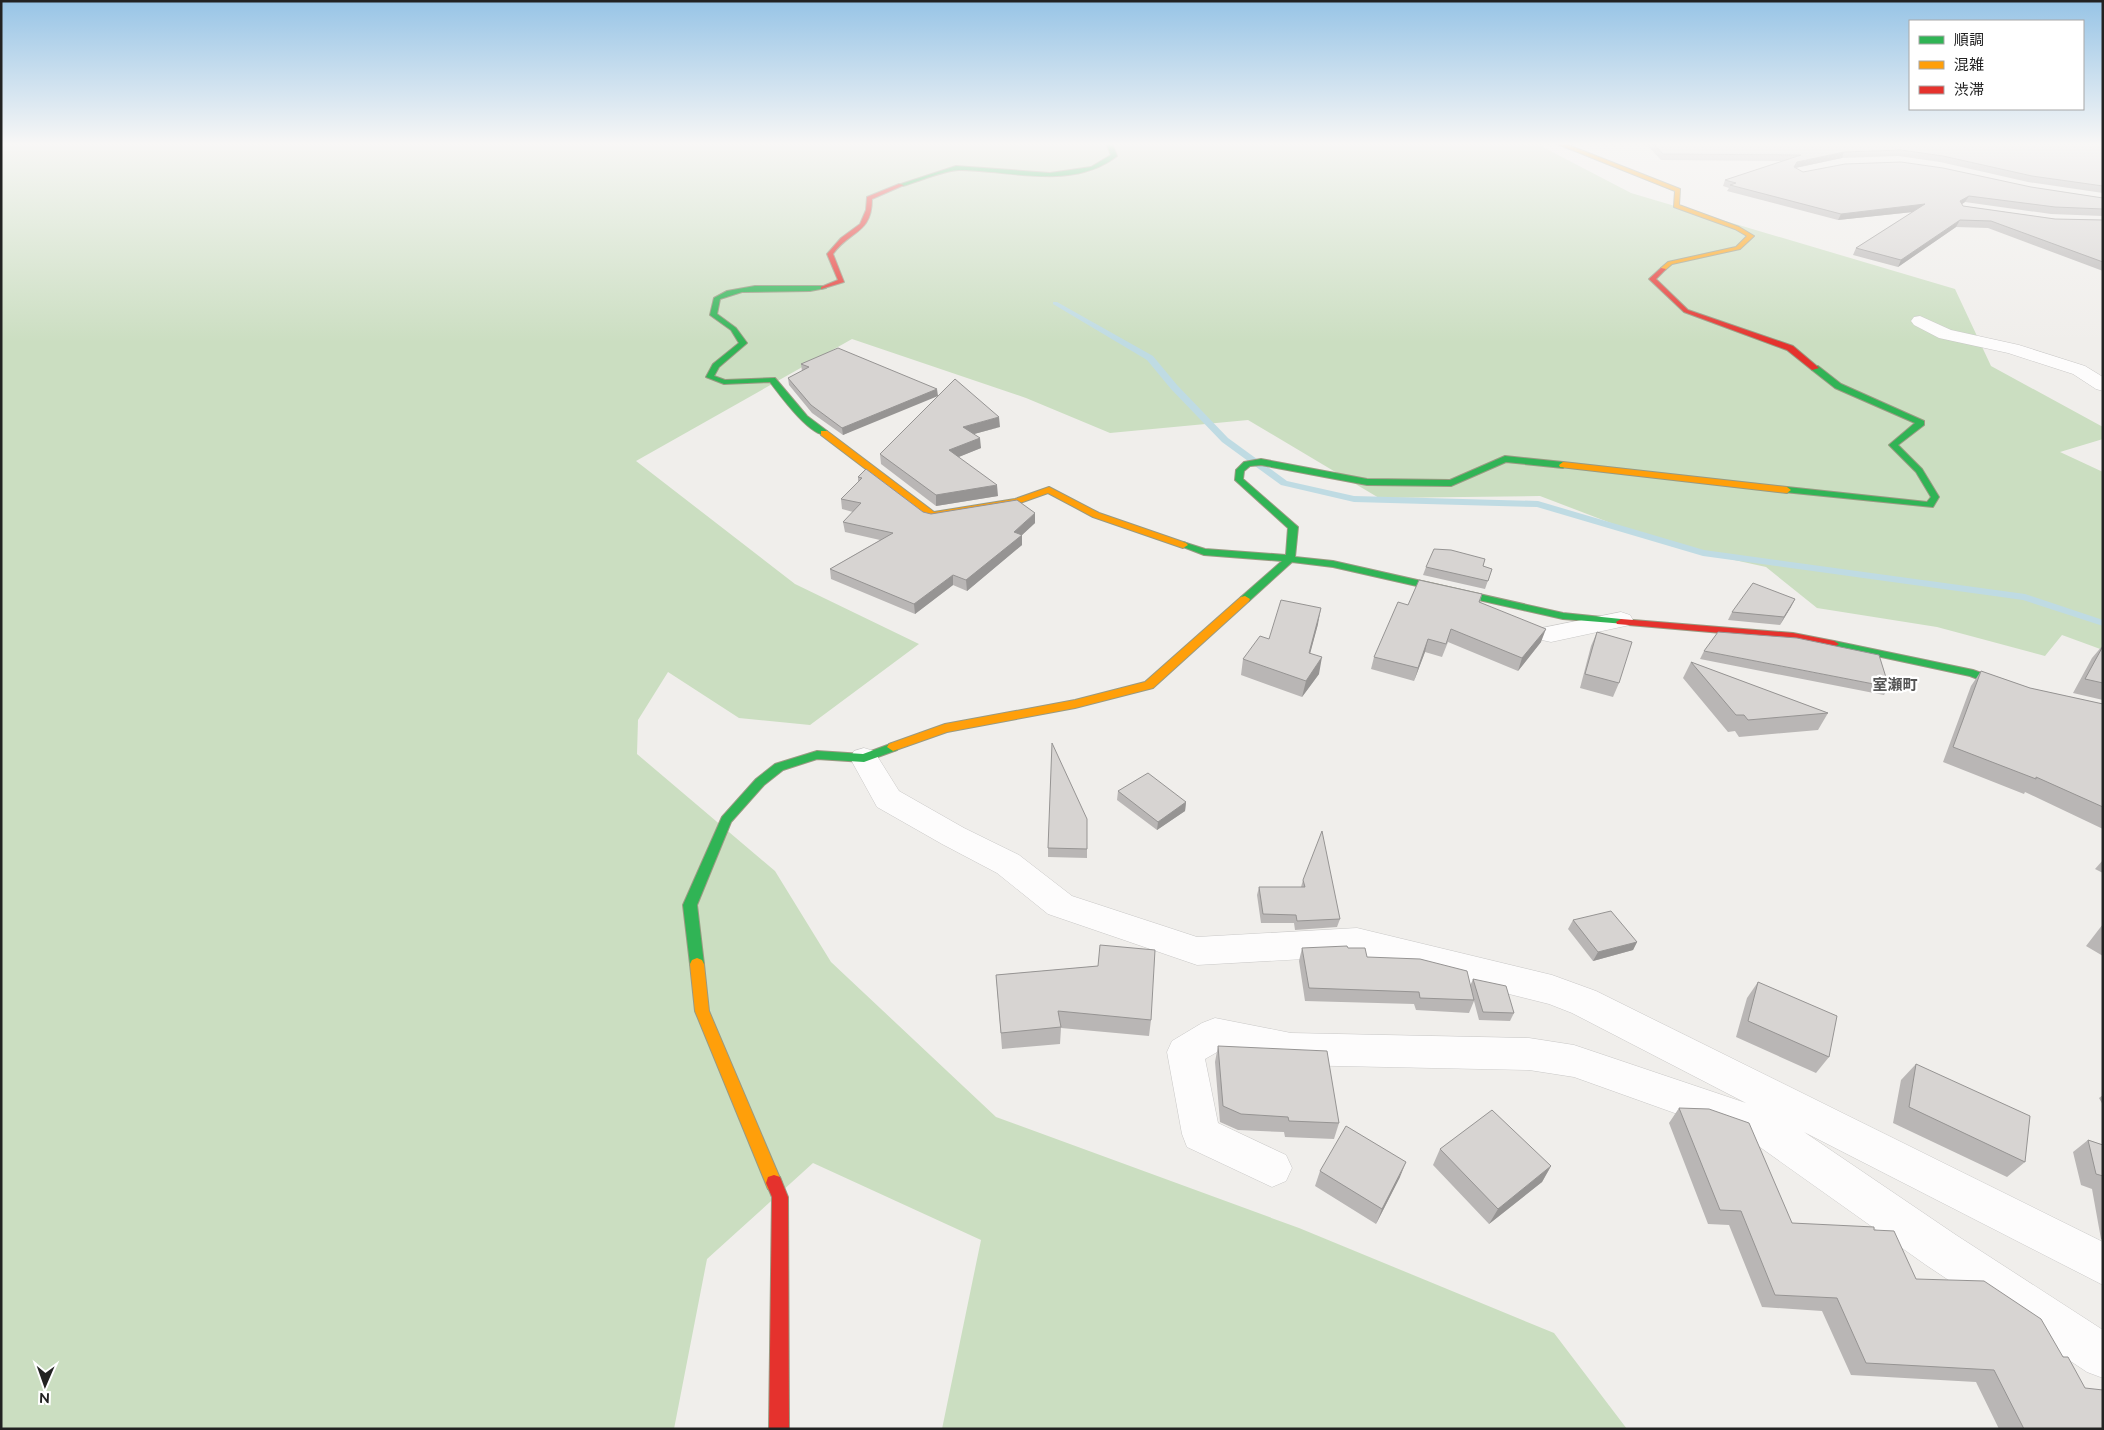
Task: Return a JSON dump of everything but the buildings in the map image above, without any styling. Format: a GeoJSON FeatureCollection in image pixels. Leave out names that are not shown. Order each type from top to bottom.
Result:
{"type":"FeatureCollection","features":[{"type":"Feature","properties":{"kind":"street"},"geometry":{"type":"LineString","coordinates":[[872,210],[866,224],[832,247],[830,254],[842,281],[837,284],[828,287],[795,289],[729,290],[717,298],[713,315],[734,329],[743,343],[716,366],[710,378],[724,382],[772,380],[804,418],[932,515],[1017,501],[1049,490],[1096,515],[1204,552],[1259,555],[1334,564],[1563,616],[1621,620],[1694,629],[1793,636],[1973,673],[2021,692]]}},
{"type":"Feature","properties":{"kind":"street"},"geometry":{"type":"LineString","coordinates":[[779,1429],[780,1197],[702,1010],[690,905],[726,820],[760,782],[779,767],[818,755],[864,758],[945,728],[1075,704],[1149,685],[1290,559],[1293,526],[1239,480],[1240,470],[1247,464],[1261,462],[1366,482],[1451,482],[1505,459],[1930,504],[1935,497],[1919,471],[1893,445],[1921,424],[1838,386],[1790,348],[1686,311],[1652,279],[1670,263],[1738,248],[1751,236],[1738,228],[1687,210]]}},
{"type":"Feature","properties":{"kind":"street"},"geometry":{"type":"LineString","coordinates":[[1920,321],[1945,334],[2012,349],[2079,370],[2103,386]]}},
{"type":"Feature","properties":{"kind":"street"},"geometry":{"type":"LineString","coordinates":[[1551,634],[1621,620]]}},
{"type":"Feature","properties":{"kind":"street"},"geometry":{"type":"LineString","coordinates":[[864,758],[888,798],[953,836],[1008,864],[1060,905],[1197,951],[1357,942],[1552,990],[1584,1002],[2103,1264]]}},
{"type":"Feature","properties":{"kind":"street"},"geometry":{"type":"LineString","coordinates":[[1272,1168],[1201,1134],[1185,1052],[1215,1034],[1291,1049],[1529,1054],[1574,1061],[1762,1126],[1941,1250],[2103,1356]]}},
{"type":"Feature","properties":{"kind":"green space"},"geometry":{"type":"Polygon","coordinates":[[[1,210],[1687,210],[1955,289],[1991,366],[2103,427],[2103,439],[2060,452],[2103,472],[2103,650],[2062,635],[2045,656],[1937,627],[1817,608],[1766,567],[1671,546],[1540,496],[1379,498],[1248,420],[1110,433],[1026,398],[852,339],[636,461],[795,584],[919,644],[810,725],[739,718],[668,672],[638,720],[637,754],[775,871],[831,962],[996,1117],[1299,1228],[1554,1333],[1627,1429],[942,1429],[981,1240],[813,1163],[707,1259],[674,1429],[1,1429],[1,210]]]}},
{"type":"Feature","properties":{"kind":"waterway"},"geometry":{"type":"LineString","coordinates":[[1055,303],[1150,358],[1174,387],[1225,440],[1284,483],[1354,499],[1538,504],[1703,553],[2025,597],[2103,623]]}},
{"type":"Feature","properties":{"kind":"traffic: fast"},"geometry":{"type":"LineString","coordinates":[[823,288],[755,288],[729,293],[717,298],[713,315],[734,329],[743,343],[716,366],[710,377],[724,382],[772,380],[804,418],[824,433]]}},
{"type":"Feature","properties":{"kind":"traffic: fast"},"geometry":{"type":"LineString","coordinates":[[1787,490],[1930,505],[1935,497],[1919,471],[1893,445],[1921,423],[1838,386],[1815,368]]}},
{"type":"Feature","properties":{"kind":"traffic: fast"},"geometry":{"type":"LineString","coordinates":[[1245,599],[1290,559],[1293,527],[1239,480],[1240,470],[1247,464],[1261,462],[1367,482],[1451,483],[1505,459],[1563,465]]}},
{"type":"Feature","properties":{"kind":"traffic: fast"},"geometry":{"type":"LineString","coordinates":[[1183,545],[1204,552],[1259,555],[1333,564],[1563,616],[1621,622]]}},
{"type":"Feature","properties":{"kind":"traffic: fast"},"geometry":{"type":"LineString","coordinates":[[1834,644],[1973,673],[2014,689]]}},
{"type":"Feature","properties":{"kind":"traffic: fast"},"geometry":{"type":"LineString","coordinates":[[697,964],[690,905],[726,820],[760,782],[779,767],[817,755],[864,758],[893,747]]}},
{"type":"Feature","properties":{"kind":"traffic: slow"},"geometry":{"type":"LineString","coordinates":[[1663,269],[1670,263],[1738,248],[1751,236],[1737,228],[1686,210]]}},
{"type":"Feature","properties":{"kind":"traffic: slow"},"geometry":{"type":"LineString","coordinates":[[824,433],[932,515],[1017,501],[1049,490],[1096,515],[1183,545]]}},
{"type":"Feature","properties":{"kind":"traffic: slow"},"geometry":{"type":"LineString","coordinates":[[1563,465],[1787,490]]}},
{"type":"Feature","properties":{"kind":"traffic: slow"},"geometry":{"type":"LineString","coordinates":[[893,747],[945,728],[1075,704],[1149,685],[1245,599]]}},
{"type":"Feature","properties":{"kind":"traffic: slow"},"geometry":{"type":"LineString","coordinates":[[697,964],[702,1011],[774,1183]]}},
{"type":"Feature","properties":{"kind":"traffic: jam"},"geometry":{"type":"LineString","coordinates":[[823,288],[842,281],[830,254],[836,245],[862,225],[867,219],[869,210]]}},
{"type":"Feature","properties":{"kind":"traffic: jam"},"geometry":{"type":"LineString","coordinates":[[1663,269],[1652,279],[1686,311],[1790,348],[1815,368]]}},
{"type":"Feature","properties":{"kind":"traffic: jam"},"geometry":{"type":"LineString","coordinates":[[1621,622],[1793,636],[1834,644]]}},
{"type":"Feature","properties":{"kind":"traffic: jam"},"geometry":{"type":"LineString","coordinates":[[774,1183],[780,1197],[779,1429]]}},
{"type":"Feature","properties":{"kind":"district","name":"室瀬町"},"geometry":{"type":"Point","coordinates":[1895,685]}}]}
